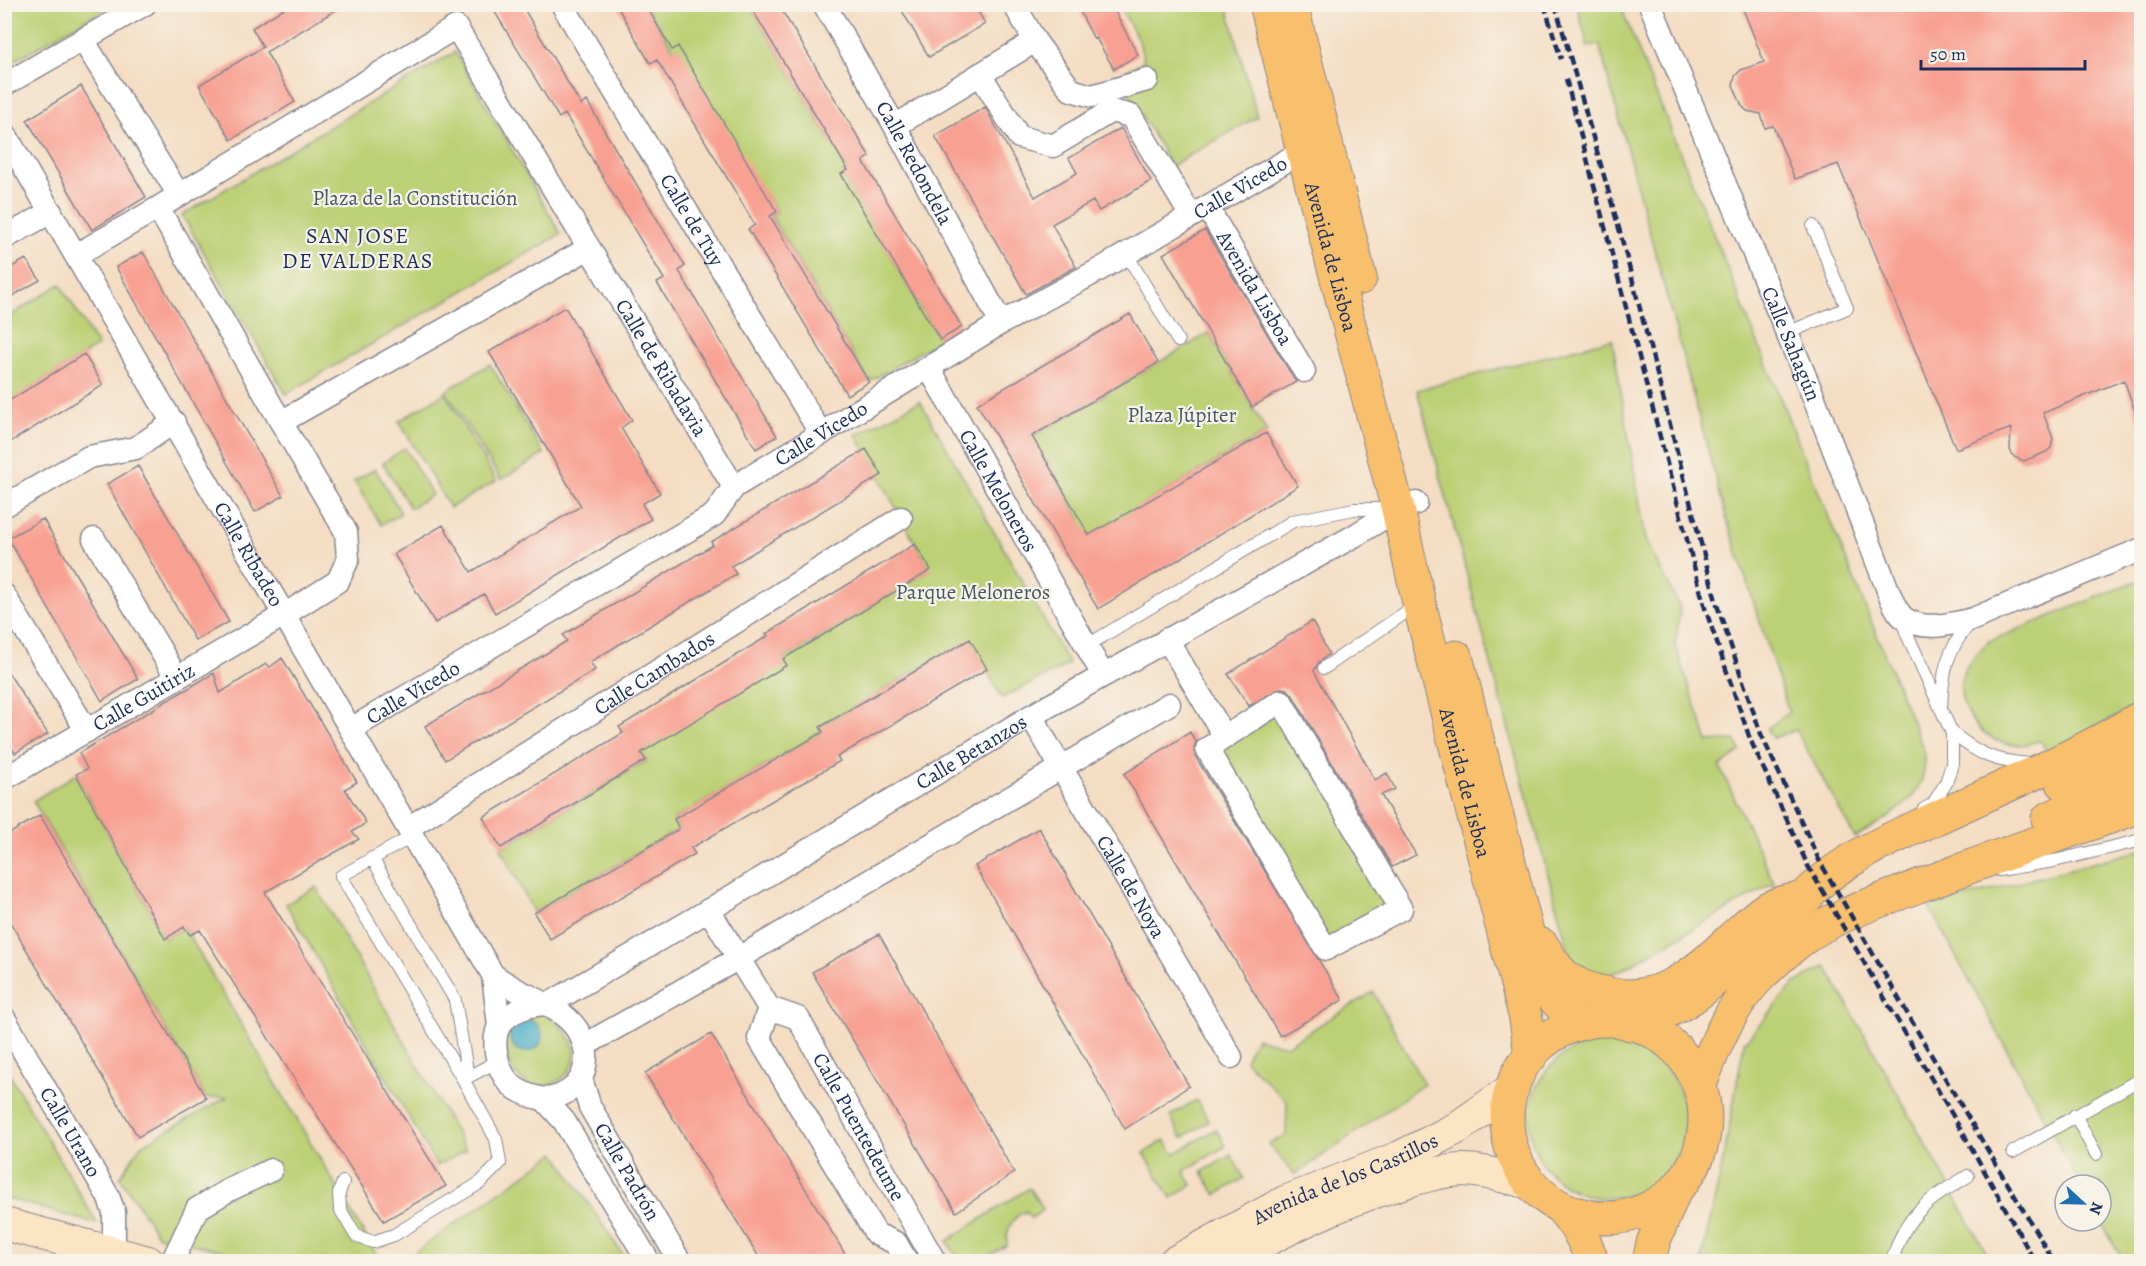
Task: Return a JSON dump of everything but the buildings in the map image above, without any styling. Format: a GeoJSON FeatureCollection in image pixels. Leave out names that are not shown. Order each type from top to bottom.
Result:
{"type":"FeatureCollection","features":[{"type":"Feature","properties":{"kind":"main road","name":"Avenida de Lisboa"},"geometry":{"type":"LineString","coordinates":[[1266,4],[1303,151],[1505,842],[1527,939],[1540,976],[1550,995],[1562,1008],[1582,1022]]}},
{"type":"Feature","properties":{"kind":"main road","name":"Avenida de Lisboa"},"geometry":{"type":"LineString","coordinates":[[1291,4],[1407,506],[1419,603],[1526,1019],[1531,1056]]}},
{"type":"Feature","properties":{"kind":"main road"},"geometry":{"type":"LineString","coordinates":[[1630,1024],[1662,1015],[1700,994],[1813,889],[1871,848],[2091,746],[2142,717]]}},
{"type":"Feature","properties":{"kind":"main road"},"geometry":{"type":"LineString","coordinates":[[1505,842],[1529,915],[1542,946],[1554,966],[1567,980],[1589,989],[1612,996],[1633,996],[1671,987],[1688,977],[1764,910],[1782,902],[1807,897],[1957,828],[2142,749]]}},
{"type":"Feature","properties":{"kind":"main road"},"geometry":{"type":"LineString","coordinates":[[1885,899],[1980,849],[2142,774]]}},
{"type":"Feature","properties":{"kind":"main road"},"geometry":{"type":"LineString","coordinates":[[1700,1085],[1715,1044],[1735,1007],[1760,976],[1828,923],[2037,841],[2142,806]]}},
{"type":"Feature","properties":{"kind":"main road"},"geometry":{"type":"LineString","coordinates":[[1563,1210],[1586,1216],[1612,1218],[1632,1216],[1674,1192],[1688,1177],[1703,1139],[1706,1123],[1700,1085],[1684,1056],[1659,1035],[1630,1024],[1612,1021],[1582,1022],[1549,1038],[1531,1056],[1521,1070],[1513,1088],[1509,1110],[1509,1129],[1512,1148],[1521,1169],[1530,1183],[1543,1196],[1563,1210],[1578,1229],[1592,1262]]}},
{"type":"Feature","properties":{"kind":"main road"},"geometry":{"type":"LineString","coordinates":[[1649,1262],[1653,1243],[1674,1192]]}},
{"type":"Feature","properties":{"kind":"street"},"geometry":{"type":"LineString","coordinates":[[4,85],[146,4]]}},
{"type":"Feature","properties":{"kind":"street","name":"Calle de Tuy"},"geometry":{"type":"LineString","coordinates":[[562,4],[821,434]]}},
{"type":"Feature","properties":{"kind":"street","name":"Calle Redondela"},"geometry":{"type":"LineString","coordinates":[[824,4],[895,126],[1001,323]]}},
{"type":"Feature","properties":{"kind":"street"},"geometry":{"type":"LineString","coordinates":[[1014,4],[1035,41],[1071,90],[1092,96],[1147,80]]}},
{"type":"Feature","properties":{"kind":"street","name":"Calle Sahagún"},"geometry":{"type":"LineString","coordinates":[[1650,4],[1787,333],[1884,580],[1897,609],[1904,618]]}},
{"type":"Feature","properties":{"kind":"street"},"geometry":{"type":"LineString","coordinates":[[76,255],[158,208],[456,27],[589,248],[281,422]]}},
{"type":"Feature","properties":{"kind":"street"},"geometry":{"type":"LineString","coordinates":[[83,40],[179,195]]}},
{"type":"Feature","properties":{"kind":"street"},"geometry":{"type":"LineString","coordinates":[[895,126],[1035,41]]}},
{"type":"Feature","properties":{"kind":"street","name":"Avenida Lisboa"},"geometry":{"type":"LineString","coordinates":[[980,74],[1018,137],[1053,146],[1111,111],[1131,116],[1199,211],[1304,371]]}},
{"type":"Feature","properties":{"kind":"street","name":"Calle Ribadeo"},"geometry":{"type":"LineString","coordinates":[[4,132],[493,975],[499,1026]]}},
{"type":"Feature","properties":{"kind":"street","name":"Calle Vicedo"},"geometry":{"type":"LineString","coordinates":[[351,729],[714,515],[734,487],[1001,323],[1303,151]]}},
{"type":"Feature","properties":{"kind":"street"},"geometry":{"type":"LineString","coordinates":[[158,208],[346,532],[348,559],[338,581],[284,615]]}},
{"type":"Feature","properties":{"kind":"street"},"geometry":{"type":"LineString","coordinates":[[4,238],[51,213]]}},
{"type":"Feature","properties":{"kind":"street","name":"Calle de Ribadavia"},"geometry":{"type":"LineString","coordinates":[[589,248],[734,487]]}},
{"type":"Feature","properties":{"kind":"street","name":"Calle Meloneros"},"geometry":{"type":"LineString","coordinates":[[929,368],[1103,675]]}},
{"type":"Feature","properties":{"kind":"street"},"geometry":{"type":"LineString","coordinates":[[4,506],[89,457],[136,448],[174,422]]}},
{"type":"Feature","properties":{"kind":"street","name":"Calle Betanzos"},"geometry":{"type":"LineString","coordinates":[[549,1004],[1031,716],[1407,506]]}},
{"type":"Feature","properties":{"kind":"street","name":"Calle Cambados"},"geometry":{"type":"LineString","coordinates":[[410,832],[901,518]]}},
{"type":"Feature","properties":{"kind":"street"},"geometry":{"type":"LineString","coordinates":[[94,539],[177,678]]}},
{"type":"Feature","properties":{"kind":"street"},"geometry":{"type":"LineString","coordinates":[[1904,618],[1916,623],[1937,625],[1973,619],[2142,549]]}},
{"type":"Feature","properties":{"kind":"street"},"geometry":{"type":"LineString","coordinates":[[4,595],[87,731]]}},
{"type":"Feature","properties":{"kind":"street","name":"Calle Guitiriz"},"geometry":{"type":"LineString","coordinates":[[4,779],[284,615]]}},
{"type":"Feature","properties":{"kind":"street"},"geometry":{"type":"LineString","coordinates":[[1167,639],[1225,737]]}},
{"type":"Feature","properties":{"kind":"street"},"geometry":{"type":"LineString","coordinates":[[1281,700],[1401,909],[1326,949],[1207,749],[1225,737],[1281,700]]}},
{"type":"Feature","properties":{"kind":"street"},"geometry":{"type":"LineString","coordinates":[[585,1046],[1062,769],[1169,704]]}},
{"type":"Feature","properties":{"kind":"street","name":"Calle de Noya"},"geometry":{"type":"LineString","coordinates":[[1031,716],[1231,1057]]}},
{"type":"Feature","properties":{"kind":"street"},"geometry":{"type":"LineString","coordinates":[[709,910],[769,1008]]}},
{"type":"Feature","properties":{"kind":"street","name":"Calle Ribadeo"},"geometry":{"type":"LineString","coordinates":[[493,975],[519,991],[549,1004]]}},
{"type":"Feature","properties":{"kind":"street"},"geometry":{"type":"LineString","coordinates":[[537,1004],[549,1004],[572,1024],[585,1046],[586,1062],[581,1079],[565,1094],[545,1100],[516,1090],[504,1078],[495,1043],[499,1026],[514,1012],[537,1004]]}},
{"type":"Feature","properties":{"kind":"street","name":"Calle Puentedeume"},"geometry":{"type":"LineString","coordinates":[[901,1252],[876,1234],[759,1038],[769,1008],[798,1018],[935,1262]]}},
{"type":"Feature","properties":{"kind":"street","name":"Calle Urano"},"geometry":{"type":"LineString","coordinates":[[4,1018],[108,1196],[114,1212],[113,1257]]}},
{"type":"Feature","properties":{"kind":"street","name":"Calle Padrón"},"geometry":{"type":"LineString","coordinates":[[581,1079],[590,1107],[680,1262]]}},
{"type":"Feature","properties":{"kind":"street","name":"Avenida de los Castillos"},"geometry":{"type":"LineString","coordinates":[[1176,1262],[1286,1202],[1434,1140],[1457,1128],[1513,1088]]}},
{"type":"Feature","properties":{"kind":"street","name":"Calle Padrón"},"geometry":{"type":"LineString","coordinates":[[545,1100],[564,1121],[648,1262]]}},
{"type":"Feature","properties":{"kind":"street"},"geometry":{"type":"LineString","coordinates":[[172,1262],[197,1209],[227,1191],[271,1170]]}},
{"type":"Feature","properties":{"kind":"street","name":"Avenida de los Castillos"},"geometry":{"type":"LineString","coordinates":[[1227,1262],[1316,1215],[1373,1192],[1439,1172],[1463,1170],[1483,1172],[1530,1183]]}},
{"type":"Feature","properties":{"kind":"street"},"geometry":{"type":"LineString","coordinates":[[901,1252],[914,1221]]}},
{"type":"Feature","properties":{"kind":"street"},"geometry":{"type":"LineString","coordinates":[[4,1224],[113,1257],[148,1262]]}},
{"type":"Feature","properties":{"kind":"street"},"geometry":{"type":"LineString","coordinates":[[4,1243],[73,1262]]}},
{"type":"Feature","properties":{"kind":"lane"},"geometry":{"type":"LineString","coordinates":[[1787,333],[1847,308],[1813,226]]}},
{"type":"Feature","properties":{"kind":"lane"},"geometry":{"type":"LineString","coordinates":[[1126,253],[1178,341]]}},
{"type":"Feature","properties":{"kind":"lane"},"geometry":{"type":"LineString","coordinates":[[1088,645],[1293,521],[1354,508],[1407,506]]}},
{"type":"Feature","properties":{"kind":"lane"},"geometry":{"type":"LineString","coordinates":[[1324,668],[1419,603]]}},
{"type":"Feature","properties":{"kind":"lane"},"geometry":{"type":"LineString","coordinates":[[1904,618],[1906,632],[1952,733],[1974,751],[1995,760],[2031,765],[2064,758]]}},
{"type":"Feature","properties":{"kind":"lane"},"geometry":{"type":"LineString","coordinates":[[1941,712],[1948,654],[1973,619]]}},
{"type":"Feature","properties":{"kind":"lane"},"geometry":{"type":"LineString","coordinates":[[1871,848],[1933,804],[1946,783],[1952,764],[1952,733]]}},
{"type":"Feature","properties":{"kind":"lane"},"geometry":{"type":"LineString","coordinates":[[343,1182],[339,1193],[340,1209],[356,1236],[373,1242],[394,1235],[480,1183],[500,1163],[496,1139],[466,1079],[341,876],[410,832]]}},
{"type":"Feature","properties":{"kind":"lane"},"geometry":{"type":"LineString","coordinates":[[1956,872],[1981,873],[2024,867],[2142,840]]}},
{"type":"Feature","properties":{"kind":"lane"},"geometry":{"type":"LineString","coordinates":[[372,858],[455,1000],[466,1079]]}},
{"type":"Feature","properties":{"kind":"lane"},"geometry":{"type":"LineString","coordinates":[[466,1079],[498,1061]]}},
{"type":"Feature","properties":{"kind":"lane"},"geometry":{"type":"LineString","coordinates":[[2013,1152],[2142,1078]]}},
{"type":"Feature","properties":{"kind":"lane"},"geometry":{"type":"LineString","coordinates":[[2075,1115],[2096,1154]]}},
{"type":"Feature","properties":{"kind":"lane"},"geometry":{"type":"LineString","coordinates":[[1892,1262],[1905,1226],[1921,1208],[1968,1176]]}},
{"type":"Feature","properties":{"kind":"green space"},"geometry":{"type":"Polygon","coordinates":[[[5,4],[111,4],[111,5],[5,66],[5,4]]]}},
{"type":"Feature","properties":{"kind":"green space"},"geometry":{"type":"Polygon","coordinates":[[[741,4],[743,8],[750,5],[848,170],[842,174],[940,340],[869,382],[771,216],[777,212],[645,5],[741,4]]]}},
{"type":"Feature","properties":{"kind":"green space"},"geometry":{"type":"Polygon","coordinates":[[[1119,5],[1227,5],[1257,117],[1171,166],[1119,75],[1144,61],[1139,41],[1119,5]]]}},
{"type":"Feature","properties":{"kind":"green space"},"geometry":{"type":"Polygon","coordinates":[[[1577,5],[1620,5],[1922,746],[1925,764],[1922,779],[1916,791],[1895,812],[1855,838],[1796,730],[1772,738],[1767,729],[1789,712],[1726,517],[1599,44],[1588,47],[1577,5]]]}},
{"type":"Feature","properties":{"kind":"green space","name":"Plaza de la Constitución"},"geometry":{"type":"Polygon","coordinates":[[[455,52],[561,234],[286,394],[182,215],[455,52]]]}},
{"type":"Feature","properties":{"kind":"green space"},"geometry":{"type":"Polygon","coordinates":[[[60,284],[98,346],[5,404],[5,319],[60,284]]]}},
{"type":"Feature","properties":{"kind":"green space","name":"Plaza Júpiter"},"geometry":{"type":"Polygon","coordinates":[[[1209,333],[1267,432],[1080,541],[1080,519],[1042,453],[1023,442],[1209,333]]]}},
{"type":"Feature","properties":{"kind":"green space"},"geometry":{"type":"Polygon","coordinates":[[[1612,339],[1646,540],[1680,608],[1675,645],[1708,742],[1735,740],[1740,751],[1720,767],[1774,883],[1621,970],[1613,974],[1598,976],[1586,972],[1570,956],[1417,390],[1612,339]]]}},
{"type":"Feature","properties":{"kind":"green space"},"geometry":{"type":"Polygon","coordinates":[[[490,364],[544,454],[501,480],[446,391],[490,364]]]}},
{"type":"Feature","properties":{"kind":"green space"},"geometry":{"type":"Polygon","coordinates":[[[445,393],[496,481],[450,508],[399,421],[445,393]]]}},
{"type":"Feature","properties":{"kind":"green space","name":"Parque Meloneros"},"geometry":{"type":"Polygon","coordinates":[[[920,401],[1069,664],[1002,698],[969,640],[821,726],[823,732],[674,819],[679,829],[534,913],[501,848],[646,761],[641,753],[783,659],[930,570],[856,435],[920,401]]]}},
{"type":"Feature","properties":{"kind":"green space"},"geometry":{"type":"Polygon","coordinates":[[[405,448],[432,495],[410,508],[383,463],[405,448]]]}},
{"type":"Feature","properties":{"kind":"green space"},"geometry":{"type":"Polygon","coordinates":[[[375,469],[401,513],[381,525],[354,481],[375,469]]]}},
{"type":"Feature","properties":{"kind":"green space"},"geometry":{"type":"Polygon","coordinates":[[[2141,579],[2141,704],[2047,753],[2041,741],[2021,745],[2007,744],[1986,734],[1977,726],[1965,707],[1961,684],[1967,666],[1988,642],[2141,579]]]}},
{"type":"Feature","properties":{"kind":"green space"},"geometry":{"type":"Polygon","coordinates":[[[1281,700],[1403,910],[1326,950],[1206,749],[1281,700]]]}},
{"type":"Feature","properties":{"kind":"green space"},"geometry":{"type":"Polygon","coordinates":[[[76,774],[165,939],[184,927],[380,1261],[265,1261],[158,1236],[120,1177],[141,1145],[228,1097],[206,1098],[33,801],[76,774]]]}},
{"type":"Feature","properties":{"kind":"green space"},"geometry":{"type":"Polygon","coordinates":[[[2141,850],[2141,1261],[2123,1261],[2108,1233],[2113,1233],[2113,1173],[2074,1173],[1929,907],[2141,850]]]}},
{"type":"Feature","properties":{"kind":"green space"},"geometry":{"type":"Polygon","coordinates":[[[316,887],[466,1150],[437,1166],[286,904],[316,887]]]}},
{"type":"Feature","properties":{"kind":"green space"},"geometry":{"type":"Polygon","coordinates":[[[1826,966],[1991,1261],[1701,1262],[1724,1157],[1744,1043],[1795,983],[1826,966]]]}},
{"type":"Feature","properties":{"kind":"green space"},"geometry":{"type":"Polygon","coordinates":[[[1373,992],[1424,1084],[1295,1175],[1269,1144],[1286,1135],[1287,1102],[1245,1060],[1256,1038],[1286,1046],[1373,992]]]}},
{"type":"Feature","properties":{"kind":"green space"},"geometry":{"type":"Polygon","coordinates":[[[540,1010],[567,1034],[575,1053],[567,1074],[554,1083],[539,1087],[528,1084],[516,1074],[507,1059],[505,1045],[507,1027],[540,1010]]]}},
{"type":"Feature","properties":{"kind":"green space"},"geometry":{"type":"Polygon","coordinates":[[[1607,1042],[1637,1048],[1662,1065],[1679,1090],[1685,1120],[1679,1150],[1662,1175],[1637,1192],[1607,1198],[1577,1192],[1552,1175],[1535,1150],[1529,1120],[1535,1090],[1552,1065],[1577,1048],[1607,1042]]]}},
{"type":"Feature","properties":{"kind":"green space"},"geometry":{"type":"Polygon","coordinates":[[[9,1074],[97,1224],[5,1198],[4,1076],[9,1074]]]}},
{"type":"Feature","properties":{"kind":"green space"},"geometry":{"type":"Polygon","coordinates":[[[1196,1100],[1209,1121],[1182,1138],[1170,1116],[1196,1100]]]}},
{"type":"Feature","properties":{"kind":"green space"},"geometry":{"type":"Polygon","coordinates":[[[1216,1129],[1226,1146],[1184,1171],[1192,1185],[1171,1198],[1144,1153],[1165,1140],[1174,1154],[1216,1129]]]}},
{"type":"Feature","properties":{"kind":"green space"},"geometry":{"type":"Polygon","coordinates":[[[555,1153],[627,1261],[403,1261],[555,1153]]]}},
{"type":"Feature","properties":{"kind":"green space"},"geometry":{"type":"Polygon","coordinates":[[[1231,1155],[1244,1178],[1216,1195],[1202,1172],[1231,1155]]]}},
{"type":"Feature","properties":{"kind":"green space"},"geometry":{"type":"Polygon","coordinates":[[[1029,1188],[1044,1210],[1031,1218],[1026,1211],[1013,1220],[1007,1234],[1007,1245],[981,1261],[960,1261],[947,1241],[1029,1188]]]}},
{"type":"Feature","properties":{"kind":"water"},"geometry":{"type":"Polygon","coordinates":[[[526,1020],[537,1025],[542,1036],[537,1047],[526,1052],[515,1047],[510,1036],[515,1025],[526,1020]]]}},
{"type":"Feature","properties":{"kind":"railway"},"geometry":{"type":"LineString","coordinates":[[1544,4],[1561,59]]}},
{"type":"Feature","properties":{"kind":"railway"},"geometry":{"type":"LineString","coordinates":[[1555,4],[1620,232],[1717,605],[1761,734],[1819,860],[2054,1262]]}},
{"type":"Feature","properties":{"kind":"railway"},"geometry":{"type":"LineString","coordinates":[[1566,79],[1705,608],[1750,739],[1808,866],[2035,1262]]}},
{"type":"Feature","properties":{"kind":"district","name":"SAN JOSE DE VALDERAS"},"geometry":{"type":"Point","coordinates":[358,248]}}]}
